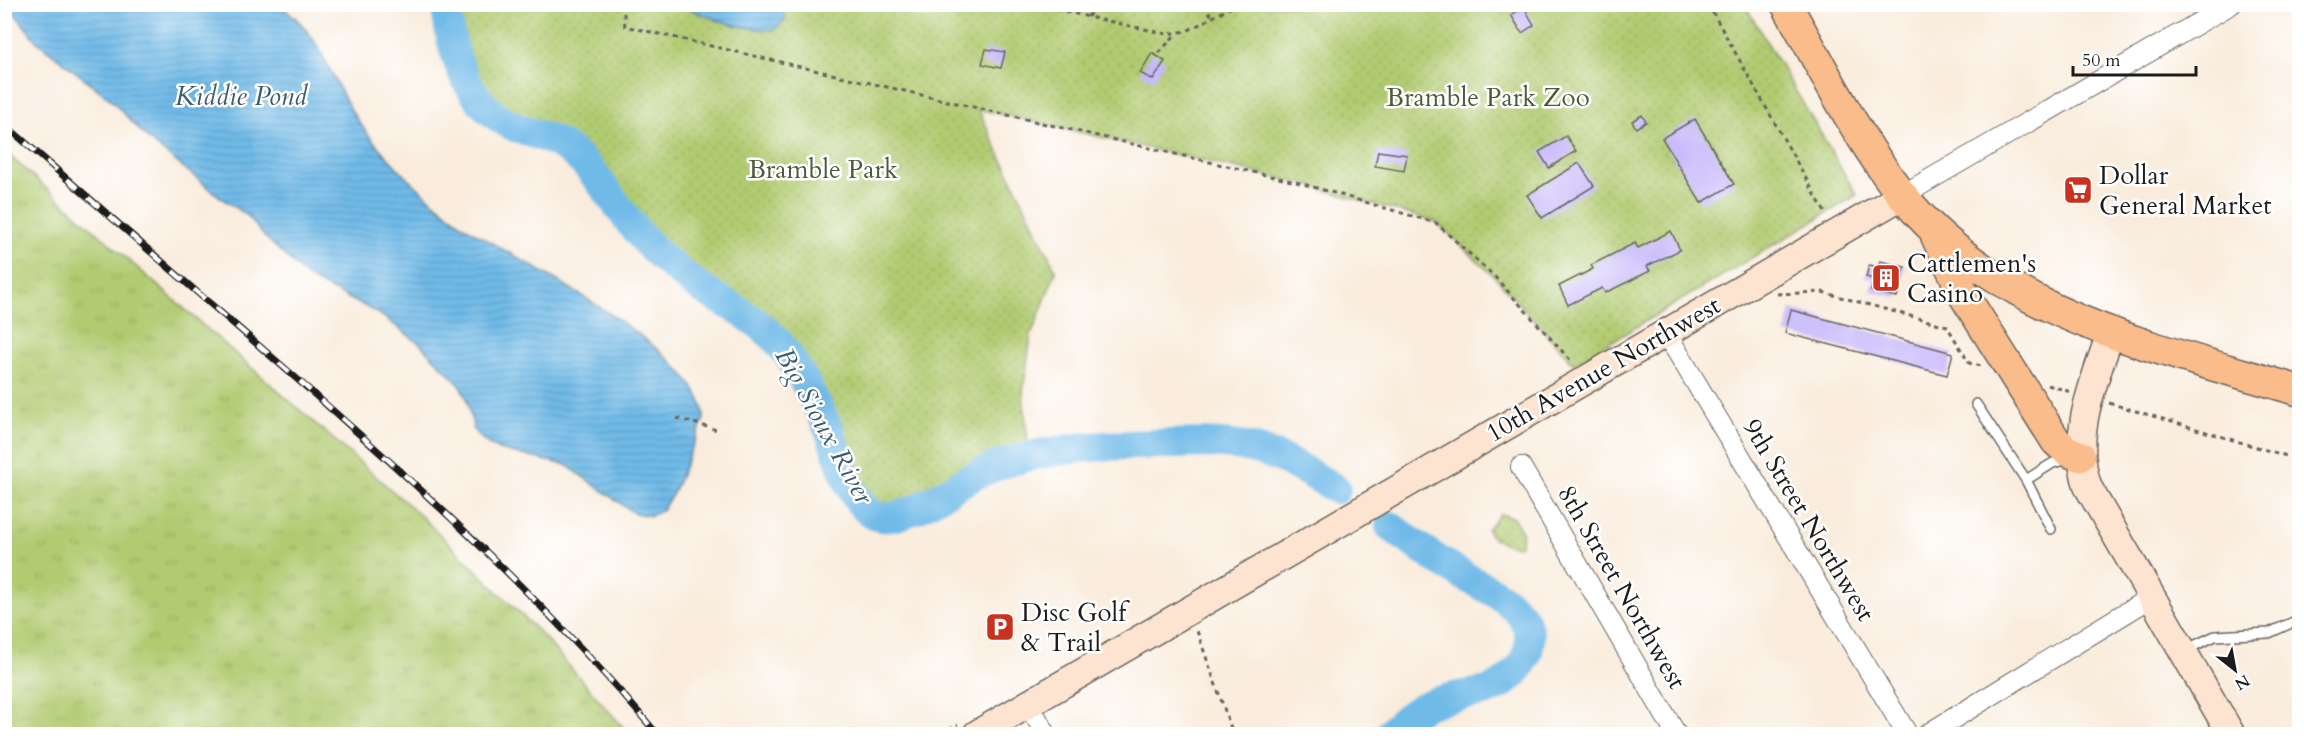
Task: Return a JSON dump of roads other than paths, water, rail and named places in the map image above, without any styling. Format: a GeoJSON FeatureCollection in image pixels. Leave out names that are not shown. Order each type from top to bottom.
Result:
{"type":"FeatureCollection","features":[{"type":"Feature","properties":{"kind":"main road"},"geometry":{"type":"LineString","coordinates":[[1786,4],[1858,129],[1903,195],[1929,223],[1999,280],[2055,309],[2111,332],[2300,391]]}},
{"type":"Feature","properties":{"kind":"main road"},"geometry":{"type":"LineString","coordinates":[[1929,223],[1965,297],[2055,441],[2067,451],[2080,456]]}},
{"type":"Feature","properties":{"kind":"street","name":"10th Avenue Northwest"},"geometry":{"type":"LineString","coordinates":[[977,735],[1185,611],[2231,4]]}},
{"type":"Feature","properties":{"kind":"street"},"geometry":{"type":"LineString","coordinates":[[2111,332],[2089,398],[2080,456],[2088,487],[2231,735]]}},
{"type":"Feature","properties":{"kind":"street","name":"9th Street Northwest"},"geometry":{"type":"LineString","coordinates":[[1666,333],[1906,735]]}},
{"type":"Feature","properties":{"kind":"street","name":"8th Street Northwest"},"geometry":{"type":"LineString","coordinates":[[1521,467],[1676,735]]}},
{"type":"Feature","properties":{"kind":"street"},"geometry":{"type":"LineString","coordinates":[[1928,735],[2150,598]]}},
{"type":"Feature","properties":{"kind":"street"},"geometry":{"type":"LineString","coordinates":[[1028,704],[1046,735]]}},
{"type":"Feature","properties":{"kind":"lane"},"geometry":{"type":"LineString","coordinates":[[1976,404],[2026,480],[2051,530]]}},
{"type":"Feature","properties":{"kind":"lane"},"geometry":{"type":"LineString","coordinates":[[2026,480],[2053,463],[2080,456]]}},
{"type":"Feature","properties":{"kind":"lane"},"geometry":{"type":"LineString","coordinates":[[2182,652],[2215,636],[2269,633],[2300,619]]}},
{"type":"Feature","properties":{"kind":"water","name":"Kiddie Pond"},"geometry":{"type":"Polygon","coordinates":[[[277,4],[292,15],[315,42],[349,107],[369,136],[423,192],[466,227],[565,285],[644,338],[675,366],[697,393],[704,419],[673,494],[662,510],[651,516],[634,513],[566,465],[499,450],[484,441],[474,430],[466,397],[459,384],[420,344],[378,313],[308,278],[263,235],[248,216],[221,198],[149,140],[110,99],[36,41],[15,14],[14,5],[277,4]]]}},
{"type":"Feature","properties":{"kind":"water"},"geometry":{"type":"Polygon","coordinates":[[[681,5],[783,5],[785,20],[774,30],[762,30],[714,19],[681,5]]]}},
{"type":"Feature","properties":{"kind":"waterway","name":"Big Sioux River"},"geometry":{"type":"LineString","coordinates":[[446,4],[457,59],[473,92],[485,106],[498,118],[515,127],[550,139],[569,150],[592,172],[632,225],[659,255],[697,285],[751,319],[777,341],[805,383],[828,428],[853,492],[870,512],[880,517],[904,514],[971,477],[1004,463],[1050,452],[1121,445],[1210,443],[1251,448],[1284,460],[1336,489]]}},
{"type":"Feature","properties":{"kind":"waterway","name":"Big Sioux River"},"geometry":{"type":"LineString","coordinates":[[1389,734],[1422,707],[1451,698],[1487,691],[1501,684],[1519,668],[1529,647],[1526,624],[1512,606],[1438,560],[1390,526]]}},
{"type":"Feature","properties":{"kind":"railway"},"geometry":{"type":"LineString","coordinates":[[4,124],[345,421],[454,521],[558,624],[657,734]]}},
{"type":"Feature","properties":{"kind":"place","name":"Dollar General Market"},"geometry":{"type":"Point","coordinates":[2078,190]}},
{"type":"Feature","properties":{"kind":"place","name":"Cattlemen's Casino"},"geometry":{"type":"Point","coordinates":[1886,278]}},
{"type":"Feature","properties":{"kind":"place","name":"Disc Golf & Trail"},"geometry":{"type":"Point","coordinates":[1000,627]}},
{"type":"Feature","properties":{"kind":"park label","name":"Bramble Park Zoo"},"geometry":{"type":"Point","coordinates":[1488,97]}},
{"type":"Feature","properties":{"kind":"park label","name":"Bramble Park"},"geometry":{"type":"Point","coordinates":[823,169]}}]}
